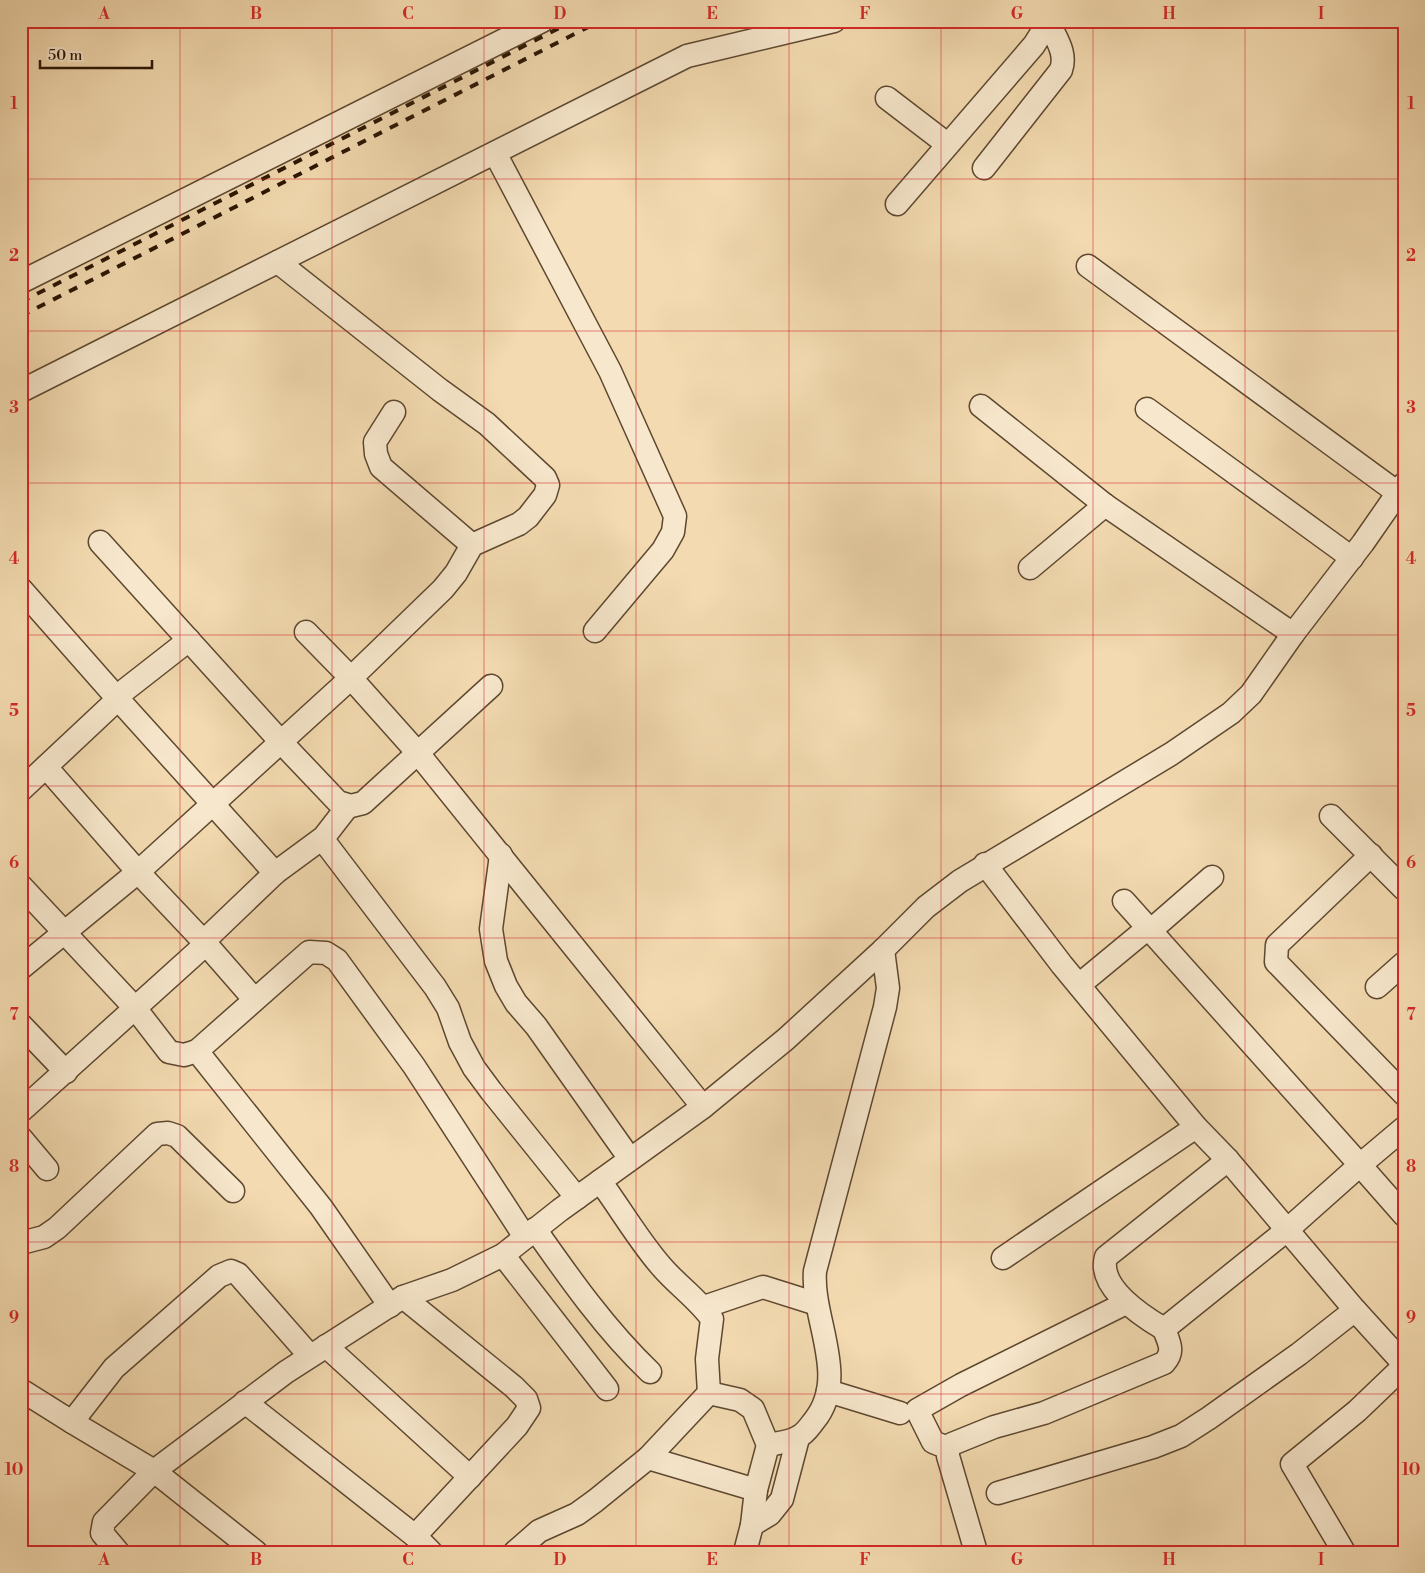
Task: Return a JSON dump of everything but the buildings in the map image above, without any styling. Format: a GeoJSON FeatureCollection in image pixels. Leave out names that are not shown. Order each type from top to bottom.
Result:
{"type":"FeatureCollection","features":[{"type":"Feature","properties":{"kind":"street"},"geometry":{"type":"LineString","coordinates":[[21,282],[542,21]]}},
{"type":"Feature","properties":{"kind":"street"},"geometry":{"type":"LineString","coordinates":[[21,391],[687,56],[834,21]]}},
{"type":"Feature","properties":{"kind":"street"},"geometry":{"type":"LineString","coordinates":[[897,204],[1034,45],[1049,22]]}},
{"type":"Feature","properties":{"kind":"street"},"geometry":{"type":"LineString","coordinates":[[984,168],[1061,70],[1064,62],[1063,53],[1049,22]]}},
{"type":"Feature","properties":{"kind":"street"},"geometry":{"type":"LineString","coordinates":[[887,98],[947,144]]}},
{"type":"Feature","properties":{"kind":"street"},"geometry":{"type":"LineString","coordinates":[[495,153],[610,371],[675,516],[673,532],[663,550],[595,631]]}},
{"type":"Feature","properties":{"kind":"street"},"geometry":{"type":"LineString","coordinates":[[21,968],[138,872],[351,678],[444,589],[456,573],[472,545],[519,524],[528,517],[545,495],[548,486],[545,478],[487,424],[440,390],[278,262]]}},
{"type":"Feature","properties":{"kind":"street"},"geometry":{"type":"LineString","coordinates":[[118,1552],[102,1532],[104,1522],[154,1472],[246,1402],[286,1372],[396,1301],[452,1280],[503,1255],[577,1198],[703,1107],[786,1039],[883,950],[926,907],[985,864],[1171,754],[1231,713],[1251,694],[1293,634],[1352,558],[1401,489],[1088,266]]}},
{"type":"Feature","properties":{"kind":"street"},"geometry":{"type":"LineString","coordinates":[[982,406],[1105,505],[1293,634]]}},
{"type":"Feature","properties":{"kind":"street"},"geometry":{"type":"LineString","coordinates":[[1147,409],[1352,558]]}},
{"type":"Feature","properties":{"kind":"street"},"geometry":{"type":"LineString","coordinates":[[394,412],[375,442],[376,454],[381,466],[472,545]]}},
{"type":"Feature","properties":{"kind":"street"},"geometry":{"type":"LineString","coordinates":[[1030,568],[1105,505]]}},
{"type":"Feature","properties":{"kind":"street"},"geometry":{"type":"LineString","coordinates":[[100,542],[281,742],[338,802],[348,806],[363,803],[491,686]]}},
{"type":"Feature","properties":{"kind":"street"},"geometry":{"type":"LineString","coordinates":[[21,589],[275,873]]}},
{"type":"Feature","properties":{"kind":"street"},"geometry":{"type":"LineString","coordinates":[[306,632],[351,678],[417,752],[703,1107]]}},
{"type":"Feature","properties":{"kind":"street"},"geometry":{"type":"LineString","coordinates":[[21,790],[118,699],[125,690],[189,640]]}},
{"type":"Feature","properties":{"kind":"street"},"geometry":{"type":"LineString","coordinates":[[46,767],[138,872],[205,942],[254,999]]}},
{"type":"Feature","properties":{"kind":"street"},"geometry":{"type":"LineString","coordinates":[[21,1111],[66,1072],[205,942],[275,873],[324,837],[348,806]]}},
{"type":"Feature","properties":{"kind":"street"},"geometry":{"type":"LineString","coordinates":[[1332,816],[1404,889]]}},
{"type":"Feature","properties":{"kind":"street"},"geometry":{"type":"LineString","coordinates":[[327,846],[435,987],[448,1008],[460,1042],[474,1068],[577,1198]]}},
{"type":"Feature","properties":{"kind":"street"},"geometry":{"type":"LineString","coordinates":[[501,855],[491,929],[496,961],[506,986],[516,1003],[536,1026],[630,1160]]}},
{"type":"Feature","properties":{"kind":"street"},"geometry":{"type":"LineString","coordinates":[[1371,855],[1277,945],[1276,962],[1404,1094]]}},
{"type":"Feature","properties":{"kind":"street"},"geometry":{"type":"LineString","coordinates":[[985,864],[1079,985],[1196,1127],[1228,1160],[1404,1365],[1357,1411],[1292,1464],[1344,1552]]}},
{"type":"Feature","properties":{"kind":"street"},"geometry":{"type":"LineString","coordinates":[[1079,985],[1212,878]]}},
{"type":"Feature","properties":{"kind":"street"},"geometry":{"type":"LineString","coordinates":[[21,886],[134,1008],[170,1052],[184,1055],[197,1051],[309,952],[326,953],[337,960],[414,1066],[530,1233],[634,1356],[650,1372]]}},
{"type":"Feature","properties":{"kind":"street"},"geometry":{"type":"LineString","coordinates":[[1124,901],[1404,1215]]}},
{"type":"Feature","properties":{"kind":"street"},"geometry":{"type":"LineString","coordinates":[[768,1445],[798,1438],[807,1430],[819,1414],[828,1391],[828,1367],[824,1331],[814,1282],[815,1271],[884,1008],[888,988],[883,950]]}},
{"type":"Feature","properties":{"kind":"street"},"geometry":{"type":"LineString","coordinates":[[1377,987],[1404,963]]}},
{"type":"Feature","properties":{"kind":"street"},"geometry":{"type":"LineString","coordinates":[[21,1025],[66,1072]]}},
{"type":"Feature","properties":{"kind":"street"},"geometry":{"type":"LineString","coordinates":[[197,1051],[396,1301],[526,1399],[529,1408],[517,1426],[415,1536]]}},
{"type":"Feature","properties":{"kind":"street"},"geometry":{"type":"LineString","coordinates":[[1003,1258],[1196,1127]]}},
{"type":"Feature","properties":{"kind":"street"},"geometry":{"type":"LineString","coordinates":[[1164,1329],[1287,1230],[1404,1128]]}},
{"type":"Feature","properties":{"kind":"street"},"geometry":{"type":"LineString","coordinates":[[21,1243],[44,1237],[57,1228],[157,1134],[168,1133],[177,1136],[233,1191]]}},
{"type":"Feature","properties":{"kind":"street"},"geometry":{"type":"LineString","coordinates":[[21,1138],[47,1168]]}},
{"type":"Feature","properties":{"kind":"street"},"geometry":{"type":"LineString","coordinates":[[976,1552],[948,1456],[948,1448],[952,1444],[994,1427],[1044,1413],[1164,1363],[1170,1357],[1171,1352],[1164,1329],[1142,1316],[1126,1303],[1104,1272],[1103,1265],[1106,1257],[1228,1160]]}},
{"type":"Feature","properties":{"kind":"street"},"geometry":{"type":"LineString","coordinates":[[516,1552],[540,1531],[577,1514],[648,1458],[709,1393],[706,1359],[712,1319],[704,1307],[690,1296],[661,1266],[600,1181]]}},
{"type":"Feature","properties":{"kind":"street"},"geometry":{"type":"LineString","coordinates":[[503,1255],[607,1389]]}},
{"type":"Feature","properties":{"kind":"street"},"geometry":{"type":"LineString","coordinates":[[72,1422],[114,1368],[219,1276],[231,1271],[238,1274],[318,1351],[470,1477]]}},
{"type":"Feature","properties":{"kind":"street"},"geometry":{"type":"LineString","coordinates":[[704,1307],[763,1287],[817,1304]]}},
{"type":"Feature","properties":{"kind":"street"},"geometry":{"type":"LineString","coordinates":[[948,1448],[933,1442],[917,1410],[961,1385],[1126,1303]]}},
{"type":"Feature","properties":{"kind":"street"},"geometry":{"type":"LineString","coordinates":[[998,1493],[1153,1447],[1181,1436],[1300,1354],[1355,1310]]}},
{"type":"Feature","properties":{"kind":"street"},"geometry":{"type":"LineString","coordinates":[[21,1390],[154,1472],[256,1552]]}},
{"type":"Feature","properties":{"kind":"street"},"geometry":{"type":"LineString","coordinates":[[828,1391],[900,1413]]}},
{"type":"Feature","properties":{"kind":"street"},"geometry":{"type":"LineString","coordinates":[[709,1393],[740,1400],[753,1409],[768,1445],[756,1490],[752,1525],[745,1552]]}},
{"type":"Feature","properties":{"kind":"street"},"geometry":{"type":"LineString","coordinates":[[246,1402],[415,1536],[431,1552]]}},
{"type":"Feature","properties":{"kind":"street"},"geometry":{"type":"LineString","coordinates":[[752,1525],[770,1514],[782,1499],[798,1438]]}},
{"type":"Feature","properties":{"kind":"street"},"geometry":{"type":"LineString","coordinates":[[648,1458],[756,1490]]}},
{"type":"Feature","properties":{"kind":"railway"},"geometry":{"type":"LineString","coordinates":[[21,302],[573,21]]}},
{"type":"Feature","properties":{"kind":"railway"},"geometry":{"type":"LineString","coordinates":[[21,316],[600,21]]}}]}
